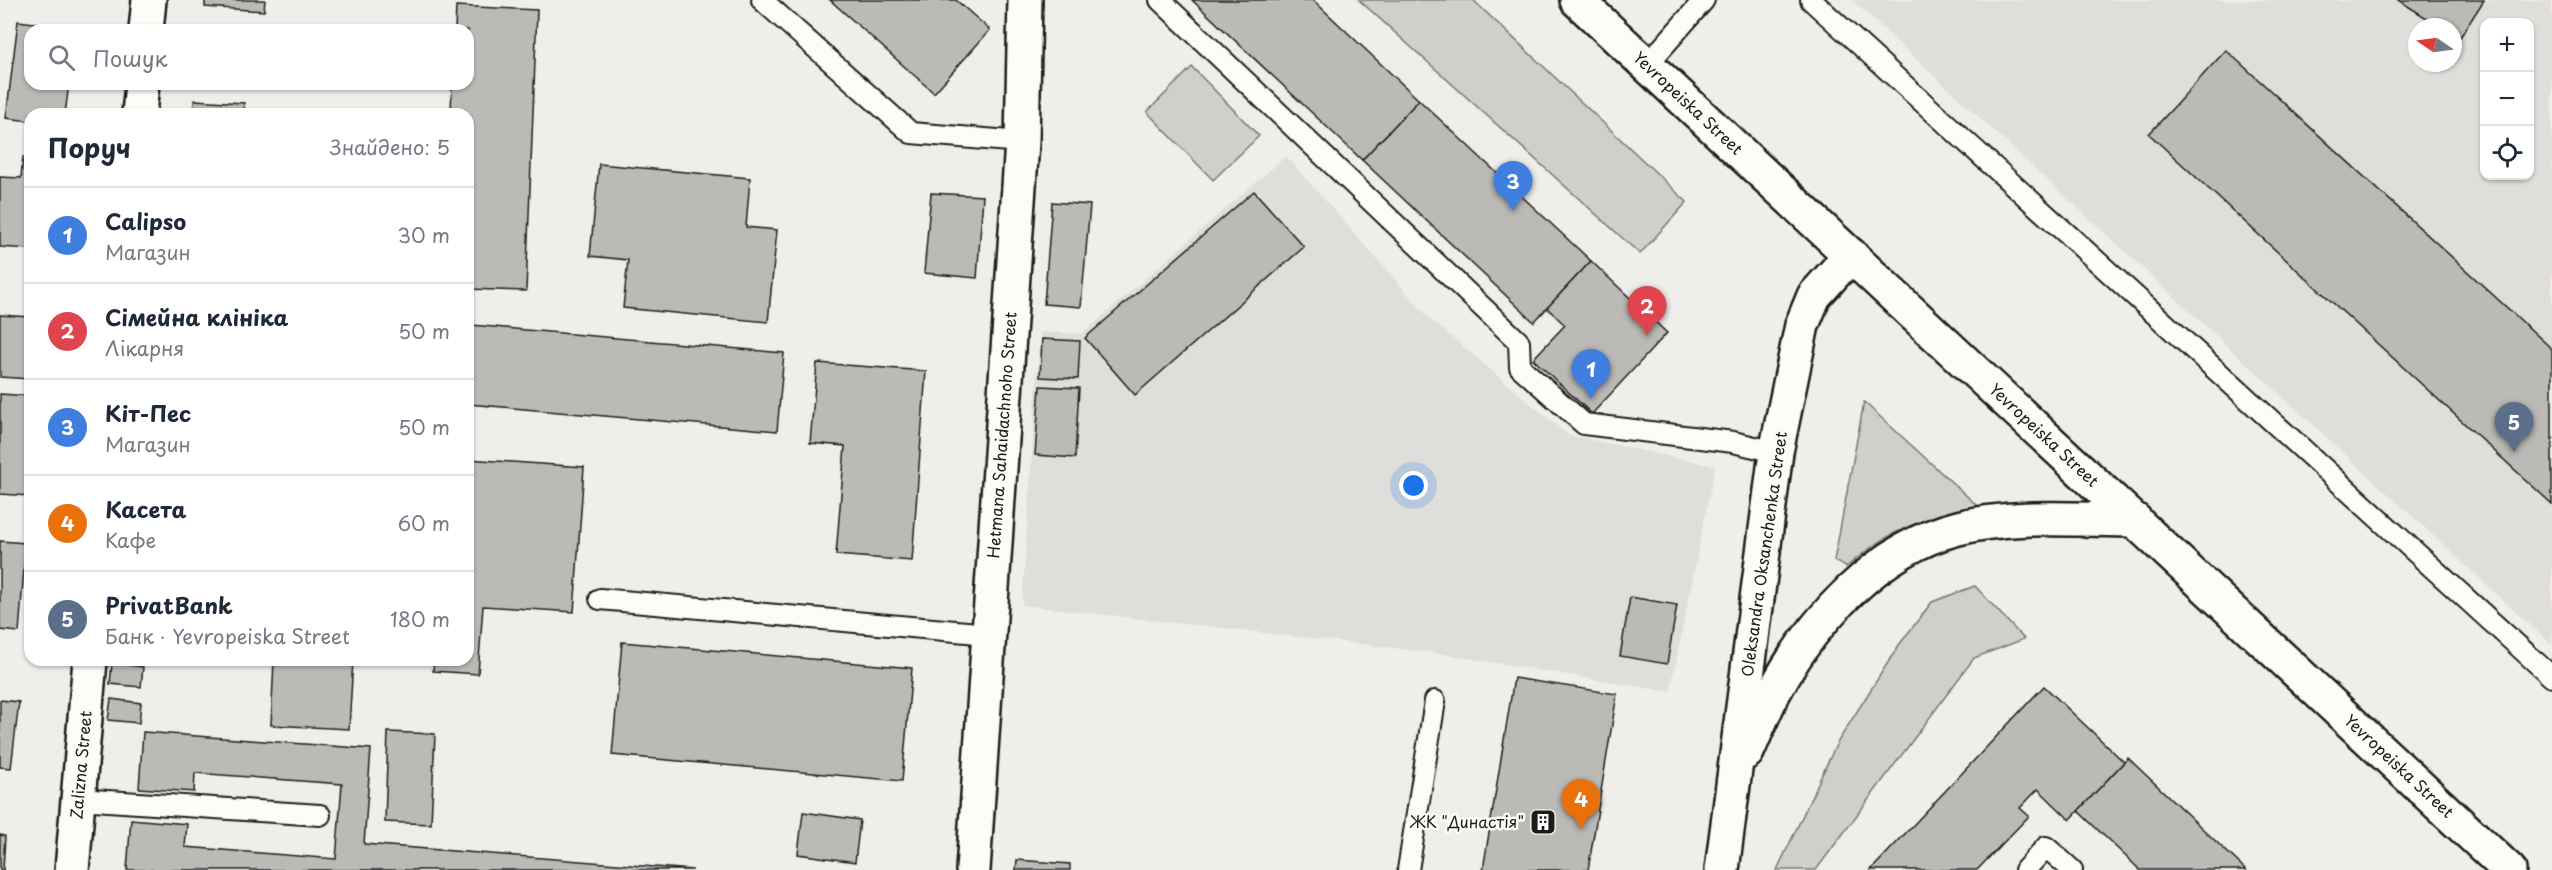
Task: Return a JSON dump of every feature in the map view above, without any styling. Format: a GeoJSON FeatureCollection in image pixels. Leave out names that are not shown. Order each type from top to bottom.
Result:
{"type":"FeatureCollection","features":[{"type":"Feature","properties":{"kind":"main road"},"geometry":{"type":"LineString","coordinates":[[147,24],[149,0]]}},
{"type":"Feature","properties":{"kind":"main road","name":"Hetmana Sahaidachnoho Street"},"geometry":{"type":"LineString","coordinates":[[973,870],[1022,142],[1025,0]]}},
{"type":"Feature","properties":{"kind":"main road","name":"Yevropeiska Street"},"geometry":{"type":"LineString","coordinates":[[1577,0],[2509,870]]}},
{"type":"Feature","properties":{"kind":"main road"},"geometry":{"type":"LineString","coordinates":[[139,108],[141,90]]}},
{"type":"Feature","properties":{"kind":"main road","name":"Oleksandra Oksanchenka Street"},"geometry":{"type":"LineString","coordinates":[[1722,870],[1776,452],[1802,325],[1814,296],[1851,255]]}},
{"type":"Feature","properties":{"kind":"main road"},"geometry":{"type":"LineString","coordinates":[[1733,781],[1775,690],[1794,660],[1839,602],[1887,561],[1927,538],[1958,528],[2036,520],[2135,520]]}},
{"type":"Feature","properties":{"kind":"main road","name":"Zalizna Street"},"geometry":{"type":"LineString","coordinates":[[72,870],[89,666]]}},
{"type":"Feature","properties":{"kind":"lane"},"geometry":{"type":"LineString","coordinates":[[762,0],[911,133],[1022,142]]}},
{"type":"Feature","properties":{"kind":"lane"},"geometry":{"type":"LineString","coordinates":[[1160,0],[1519,342],[1520,367],[1584,424],[1733,442],[1776,452]]}},
{"type":"Feature","properties":{"kind":"lane"},"geometry":{"type":"LineString","coordinates":[[1647,65],[1704,0]]}},
{"type":"Feature","properties":{"kind":"lane"},"geometry":{"type":"LineString","coordinates":[[1811,0],[2552,677]]}},
{"type":"Feature","properties":{"kind":"lane"},"geometry":{"type":"LineString","coordinates":[[600,599],[989,634]]}},
{"type":"Feature","properties":{"kind":"lane"},"geometry":{"type":"LineString","coordinates":[[1408,870],[1435,701]]}},
{"type":"Feature","properties":{"kind":"lane"},"geometry":{"type":"LineString","coordinates":[[78,799],[320,815]]}},
{"type":"Feature","properties":{"kind":"lane"},"geometry":{"type":"LineString","coordinates":[[2025,870],[2046,847],[2072,870]]}},
{"type":"Feature","properties":{"kind":"shaded area"},"geometry":{"type":"Polygon","coordinates":[[[1359,0],[1473,0],[1687,202],[1640,254],[1359,0]]]}},
{"type":"Feature","properties":{"kind":"shaded area"},"geometry":{"type":"Polygon","coordinates":[[[1852,0],[2552,0],[2552,645],[1852,0]]]}},
{"type":"Feature","properties":{"kind":"shaded area"},"geometry":{"type":"Polygon","coordinates":[[[1192,67],[1259,136],[1213,180],[1147,112],[1192,67]]]}},
{"type":"Feature","properties":{"kind":"shaded area"},"geometry":{"type":"Polygon","coordinates":[[[1286,156],[1429,318],[1568,435],[1715,466],[1670,692],[1437,653],[1022,605],[1040,332],[1082,334],[1286,156]]]}},
{"type":"Feature","properties":{"kind":"shaded area"},"geometry":{"type":"Polygon","coordinates":[[[1864,402],[1981,509],[1909,526],[1879,542],[1846,567],[1834,561],[1864,402]]]}},
{"type":"Feature","properties":{"kind":"shaded area"},"geometry":{"type":"Polygon","coordinates":[[[1975,586],[2024,639],[1974,658],[1816,870],[1777,870],[1837,743],[1899,645],[1932,602],[1975,586]]]}},
{"type":"Feature","properties":{"kind":"building"},"geometry":{"type":"Polygon","coordinates":[[[205,0],[265,0],[264,11],[205,7],[205,0]]]}},
{"type":"Feature","properties":{"kind":"building"},"geometry":{"type":"Polygon","coordinates":[[[830,0],[956,0],[990,30],[934,93],[830,0]]]}},
{"type":"Feature","properties":{"kind":"building"},"geometry":{"type":"Polygon","coordinates":[[[1192,0],[1313,0],[1419,100],[1362,160],[1192,0]]]}},
{"type":"Feature","properties":{"kind":"building"},"geometry":{"type":"Polygon","coordinates":[[[2398,0],[2484,0],[2462,34],[2462,18],[2427,18],[2398,0]]]}},
{"type":"Feature","properties":{"kind":"building"},"geometry":{"type":"Polygon","coordinates":[[[456,6],[537,10],[526,291],[474,289],[474,108],[451,108],[452,90],[474,90],[474,24],[455,24],[456,6]]]}},
{"type":"Feature","properties":{"kind":"building"},"geometry":{"type":"Polygon","coordinates":[[[18,21],[42,24],[24,24],[24,90],[68,90],[66,108],[24,108],[24,120],[6,118],[18,21]]]}},
{"type":"Feature","properties":{"kind":"building"},"geometry":{"type":"Polygon","coordinates":[[[2226,50],[2552,349],[2552,504],[2149,134],[2226,50]]]}},
{"type":"Feature","properties":{"kind":"building"},"geometry":{"type":"Polygon","coordinates":[[[194,100],[244,103],[244,108],[193,108],[194,100]]]}},
{"type":"Feature","properties":{"kind":"building"},"geometry":{"type":"Polygon","coordinates":[[[1419,100],[1591,261],[1534,322],[1362,160],[1419,100]]]}},
{"type":"Feature","properties":{"kind":"building"},"geometry":{"type":"Polygon","coordinates":[[[23,157],[24,249],[0,247],[0,177],[21,178],[23,157]]]}},
{"type":"Feature","properties":{"kind":"building"},"geometry":{"type":"Polygon","coordinates":[[[599,164],[750,178],[746,227],[777,230],[768,322],[623,308],[628,260],[590,256],[599,164]]]}},
{"type":"Feature","properties":{"kind":"building"},"geometry":{"type":"Polygon","coordinates":[[[1254,191],[1304,247],[1135,395],[1085,338],[1254,191]]]}},
{"type":"Feature","properties":{"kind":"building"},"geometry":{"type":"Polygon","coordinates":[[[931,193],[983,196],[977,278],[924,273],[931,193]]]}},
{"type":"Feature","properties":{"kind":"building"},"geometry":{"type":"Polygon","coordinates":[[[1052,202],[1090,205],[1081,307],[1044,304],[1052,202]]]}},
{"type":"Feature","properties":{"kind":"building"},"geometry":{"type":"Polygon","coordinates":[[[1591,261],[1667,333],[1592,414],[1533,359],[1565,325],[1547,308],[1591,261]]]}},
{"type":"Feature","properties":{"kind":"building"},"geometry":{"type":"Polygon","coordinates":[[[0,315],[24,317],[24,379],[0,377],[0,315]]]}},
{"type":"Feature","properties":{"kind":"building"},"geometry":{"type":"Polygon","coordinates":[[[474,325],[784,353],[777,431],[474,405],[474,325]]]}},
{"type":"Feature","properties":{"kind":"building"},"geometry":{"type":"Polygon","coordinates":[[[1042,339],[1080,341],[1078,379],[1040,377],[1042,339]]]}},
{"type":"Feature","properties":{"kind":"building"},"geometry":{"type":"Polygon","coordinates":[[[817,363],[926,371],[912,561],[836,555],[845,446],[810,443],[817,363]]]}},
{"type":"Feature","properties":{"kind":"building"},"geometry":{"type":"Polygon","coordinates":[[[1040,386],[1079,388],[1075,458],[1035,455],[1040,386]]]}},
{"type":"Feature","properties":{"kind":"building"},"geometry":{"type":"Polygon","coordinates":[[[0,394],[24,396],[24,496],[0,494],[0,394]]]}},
{"type":"Feature","properties":{"kind":"building"},"geometry":{"type":"Polygon","coordinates":[[[474,459],[584,467],[574,612],[483,606],[478,674],[433,671],[433,666],[474,666],[474,459]]]}},
{"type":"Feature","properties":{"kind":"building"},"geometry":{"type":"Polygon","coordinates":[[[0,541],[24,543],[19,632],[0,630],[0,541]]]}},
{"type":"Feature","properties":{"kind":"building"},"geometry":{"type":"Polygon","coordinates":[[[1630,597],[1677,605],[1667,664],[1620,656],[1630,597]]]}},
{"type":"Feature","properties":{"kind":"building"},"geometry":{"type":"Polygon","coordinates":[[[622,642],[912,668],[902,781],[612,755],[622,642]]]}},
{"type":"Feature","properties":{"kind":"building"},"geometry":{"type":"Polygon","coordinates":[[[112,666],[143,667],[141,687],[110,684],[112,666]]]}},
{"type":"Feature","properties":{"kind":"building"},"geometry":{"type":"Polygon","coordinates":[[[274,666],[353,666],[349,729],[271,725],[274,666]]]}},
{"type":"Feature","properties":{"kind":"building","name":"ЖК \"Династія\""},"geometry":{"type":"Polygon","coordinates":[[[1514,678],[1617,694],[1588,870],[1483,870],[1514,678]]]}},
{"type":"Feature","properties":{"kind":"building"},"geometry":{"type":"Polygon","coordinates":[[[2044,686],[2124,762],[2070,820],[2038,789],[2020,808],[2029,816],[1977,870],[1871,870],[2044,686]]]}},
{"type":"Feature","properties":{"kind":"building"},"geometry":{"type":"Polygon","coordinates":[[[111,699],[141,703],[139,723],[108,720],[111,699]]]}},
{"type":"Feature","properties":{"kind":"building"},"geometry":{"type":"Polygon","coordinates":[[[0,700],[19,702],[11,768],[0,767],[0,700]]]}},
{"type":"Feature","properties":{"kind":"building"},"geometry":{"type":"Polygon","coordinates":[[[143,732],[371,749],[364,844],[693,870],[127,870],[131,819],[187,824],[185,847],[336,859],[342,784],[195,773],[194,792],[139,788],[143,732]]]}},
{"type":"Feature","properties":{"kind":"building"},"geometry":{"type":"Polygon","coordinates":[[[388,732],[435,734],[431,824],[385,822],[388,732]]]}},
{"type":"Feature","properties":{"kind":"building"},"geometry":{"type":"Polygon","coordinates":[[[2128,758],[2246,870],[2140,870],[2078,811],[2128,758]]]}},
{"type":"Feature","properties":{"kind":"building"},"geometry":{"type":"Polygon","coordinates":[[[803,812],[860,820],[855,862],[798,854],[803,812]]]}},
{"type":"Feature","properties":{"kind":"building"},"geometry":{"type":"Polygon","coordinates":[[[0,835],[5,836],[3,870],[0,870],[0,835]]]}},
{"type":"Feature","properties":{"kind":"building"},"geometry":{"type":"Polygon","coordinates":[[[1017,860],[1070,864],[1070,870],[1016,870],[1017,860]]]}},
{"type":"Feature","properties":{"kind":"place","name":"Кіт-Пес"},"geometry":{"type":"Point","coordinates":[1513,211]}},
{"type":"Feature","properties":{"kind":"place","name":"Сімейна клініка"},"geometry":{"type":"Point","coordinates":[1647,336]}},
{"type":"Feature","properties":{"kind":"place","name":"Calipso"},"geometry":{"type":"Point","coordinates":[1591,399]}},
{"type":"Feature","properties":{"kind":"place","name":"PrivatBank"},"geometry":{"type":"Point","coordinates":[2514,452]}},
{"type":"Feature","properties":{"kind":"place","name":"ЖК \"Династія\""},"geometry":{"type":"Point","coordinates":[1543,822]}},
{"type":"Feature","properties":{"kind":"place","name":"Касета"},"geometry":{"type":"Point","coordinates":[1581,829]}}]}
